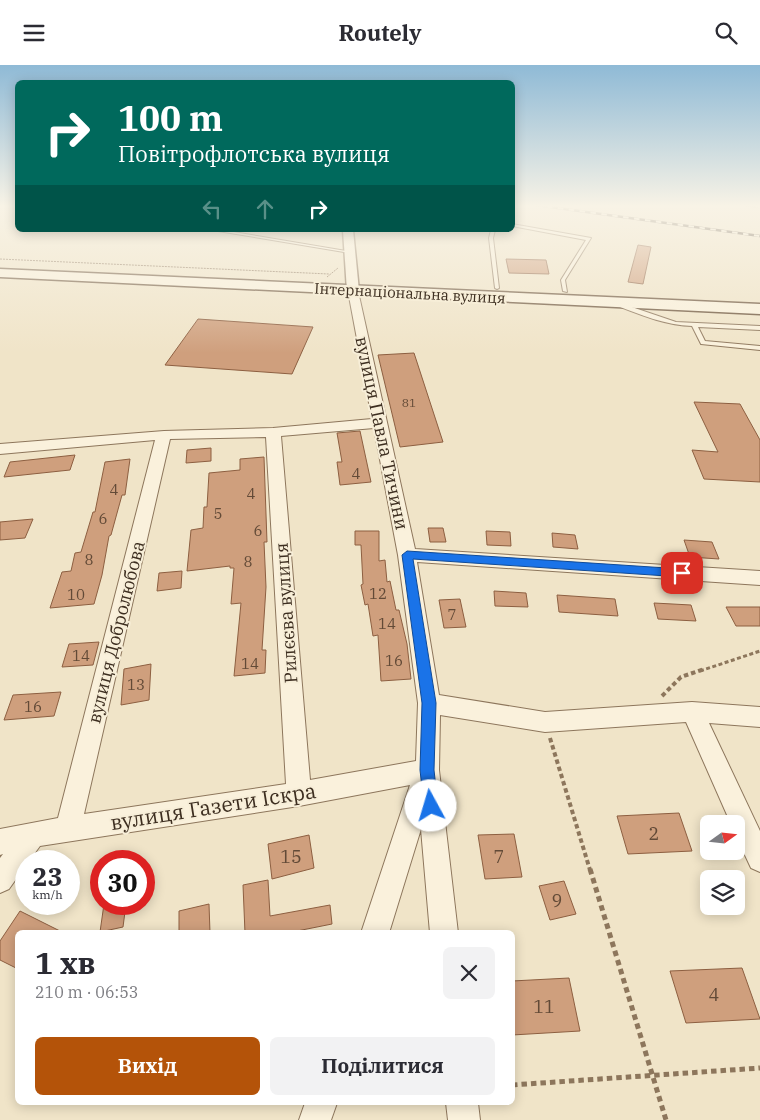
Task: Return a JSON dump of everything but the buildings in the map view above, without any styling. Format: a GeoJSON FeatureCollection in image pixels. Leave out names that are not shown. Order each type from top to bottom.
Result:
{"type":"FeatureCollection","features":[{"type":"Feature","properties":{"kind":"main road","name":"Інтернаціональна вулиця"},"geometry":{"type":"LineString","coordinates":[[0,265],[354,285],[615,303],[760,309]]}},
{"type":"Feature","properties":{"kind":"main road","name":"Інтернаціональна вулиця"},"geometry":{"type":"LineString","coordinates":[[0,273],[354,285],[497,287],[760,300]]}},
{"type":"Feature","properties":{"kind":"street"},"geometry":{"type":"LineString","coordinates":[[350,254],[354,285]]}},
{"type":"Feature","properties":{"kind":"street","name":"вулиця Павла Тичини"},"geometry":{"type":"LineString","coordinates":[[354,285],[407,555],[429,703],[427,770],[444,930]]}},
{"type":"Feature","properties":{"kind":"street"},"geometry":{"type":"LineString","coordinates":[[0,449],[164,435],[272,432],[381,423]]}},
{"type":"Feature","properties":{"kind":"street","name":"Рилєєва вулиця"},"geometry":{"type":"LineString","coordinates":[[272,432],[299,794]]}},
{"type":"Feature","properties":{"kind":"street","name":"вулиця Добролюбова"},"geometry":{"type":"LineString","coordinates":[[68,828],[164,435]]}},
{"type":"Feature","properties":{"kind":"street"},"geometry":{"type":"LineString","coordinates":[[407,555],[760,578]]}},
{"type":"Feature","properties":{"kind":"street"},"geometry":{"type":"LineString","coordinates":[[429,703],[546,722],[692,712],[760,717]]}},
{"type":"Feature","properties":{"kind":"street"},"geometry":{"type":"LineString","coordinates":[[692,712],[760,859]]}},
{"type":"Feature","properties":{"kind":"street"},"geometry":{"type":"LineString","coordinates":[[376,930],[427,770]]}},
{"type":"Feature","properties":{"kind":"street","name":"вулиця Газети Іскра"},"geometry":{"type":"LineString","coordinates":[[0,842],[33,833],[299,794],[427,770]]}},
{"type":"Feature","properties":{"kind":"street"},"geometry":{"type":"LineString","coordinates":[[0,880],[33,833]]}},
{"type":"Feature","properties":{"kind":"street"},"geometry":{"type":"LineString","coordinates":[[315,1120],[319,1105]]}},
{"type":"Feature","properties":{"kind":"street"},"geometry":{"type":"LineString","coordinates":[[462,1105],[464,1120]]}},
{"type":"Feature","properties":{"kind":"lane"},"geometry":{"type":"LineString","coordinates":[[493,254],[497,287]]}},
{"type":"Feature","properties":{"kind":"lane"},"geometry":{"type":"LineString","coordinates":[[565,291],[563,280],[579,254]]}},
{"type":"Feature","properties":{"kind":"lane"},"geometry":{"type":"LineString","coordinates":[[615,303],[665,321],[695,326],[760,328]]}},
{"type":"Feature","properties":{"kind":"lane"},"geometry":{"type":"LineString","coordinates":[[695,326],[702,343],[760,348]]}},
{"type":"Feature","properties":{"kind":"path"},"geometry":{"type":"LineString","coordinates":[[0,259],[330,274]]}},
{"type":"Feature","properties":{"kind":"path"},"geometry":{"type":"LineString","coordinates":[[645,715],[682,677],[719,663],[760,651]]}},
{"type":"Feature","properties":{"kind":"path"},"geometry":{"type":"LineString","coordinates":[[546,722],[666,1120]]}},
{"type":"Feature","properties":{"kind":"path"},"geometry":{"type":"LineString","coordinates":[[515,1085],[760,1068]]}},
{"type":"Feature","properties":{"kind":"route"},"geometry":{"type":"LineString","coordinates":[[431,806],[427,770],[429,703],[407,555],[682,573]]}}]}
